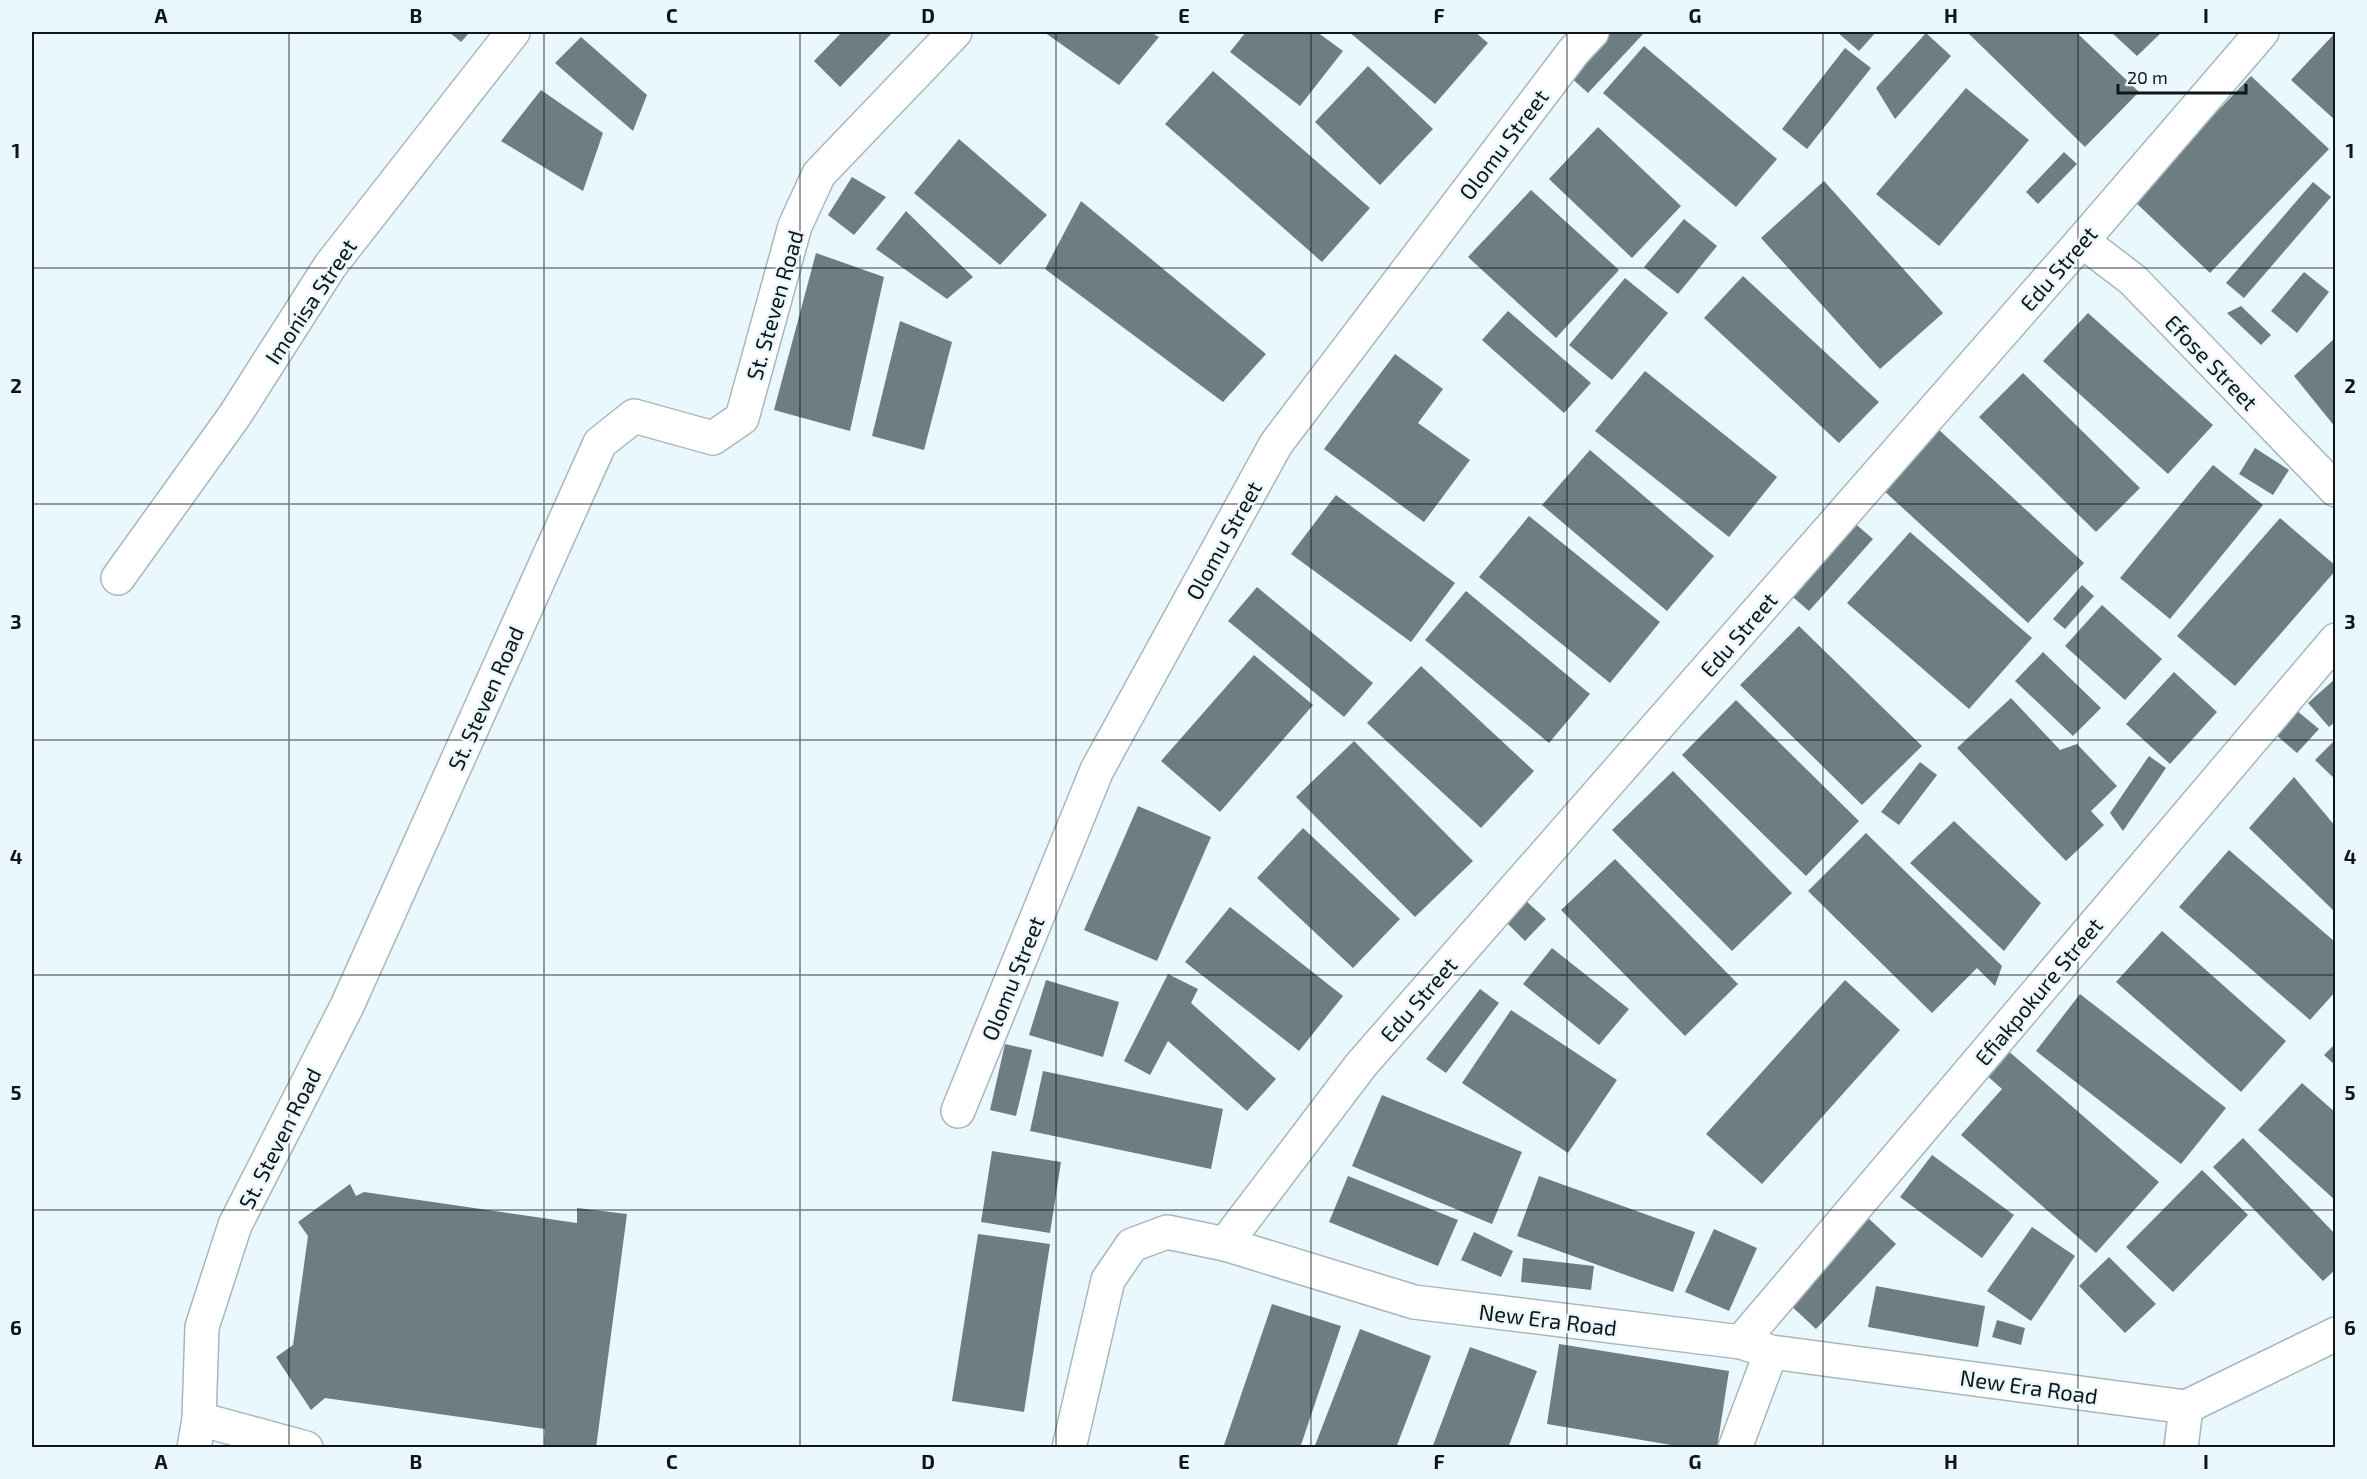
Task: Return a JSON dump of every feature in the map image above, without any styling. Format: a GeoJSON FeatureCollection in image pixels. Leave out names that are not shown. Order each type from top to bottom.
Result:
{"type":"FeatureCollection","features":[{"type":"Feature","properties":{"kind":"street","name":"Imonisa Street"},"geometry":{"type":"LineString","coordinates":[[118,578],[236,415],[330,266],[513,32]]}},
{"type":"Feature","properties":{"kind":"street","name":"St. Steven Road"},"geometry":{"type":"LineString","coordinates":[[306,1448],[197,1433],[201,1327],[235,1225],[347,1006],[600,443],[634,416],[713,438],[742,418],[795,226],[819,174],[955,32]]}},
{"type":"Feature","properties":{"kind":"street","name":"Olomu Street"},"geometry":{"type":"LineString","coordinates":[[958,1111],[1097,770],[1276,444],[1574,51],[1592,32]]}},
{"type":"Feature","properties":{"kind":"street","name":"Edu Street"},"geometry":{"type":"LineString","coordinates":[[1225,1244],[1361,1065],[2262,32]]}},
{"type":"Feature","properties":{"kind":"street","name":"Efose Street"},"geometry":{"type":"LineString","coordinates":[[2082,241],[2133,280],[2336,490]]}},
{"type":"Feature","properties":{"kind":"street","name":"Efiakpokure Street"},"geometry":{"type":"LineString","coordinates":[[1735,1448],[1756,1347],[2336,639]]}},
{"type":"Feature","properties":{"kind":"street","name":"New Era Road"},"geometry":{"type":"LineString","coordinates":[[1069,1448],[1108,1280],[1132,1245],[1167,1232],[1225,1244],[1414,1302],[2186,1407]]}},
{"type":"Feature","properties":{"kind":"street"},"geometry":{"type":"LineString","coordinates":[[2181,1448],[2186,1407],[2336,1334]]}},
{"type":"Feature","properties":{"kind":"building"},"geometry":{"type":"Polygon","coordinates":[[[449,32],[470,32],[461,42],[449,32]]]}},
{"type":"Feature","properties":{"kind":"building"},"geometry":{"type":"Polygon","coordinates":[[[842,32],[893,32],[840,87],[814,61],[842,32]]]}},
{"type":"Feature","properties":{"kind":"building"},"geometry":{"type":"Polygon","coordinates":[[[1044,32],[1150,32],[1159,37],[1119,85],[1044,32]]]}},
{"type":"Feature","properties":{"kind":"building"},"geometry":{"type":"Polygon","coordinates":[[[1246,32],[1317,32],[1343,51],[1300,106],[1230,52],[1246,32]]]}},
{"type":"Feature","properties":{"kind":"building"},"geometry":{"type":"Polygon","coordinates":[[[1349,32],[1475,32],[1488,43],[1435,104],[1349,32]]]}},
{"type":"Feature","properties":{"kind":"building"},"geometry":{"type":"Polygon","coordinates":[[[1608,32],[1645,32],[1588,93],[1568,75],[1608,32]]]}},
{"type":"Feature","properties":{"kind":"building"},"geometry":{"type":"Polygon","coordinates":[[[1837,32],[1876,32],[1859,51],[1837,32]]]}},
{"type":"Feature","properties":{"kind":"building"},"geometry":{"type":"Polygon","coordinates":[[[1967,32],[2076,32],[2139,92],[2085,147],[1967,32]]]}},
{"type":"Feature","properties":{"kind":"building"},"geometry":{"type":"Polygon","coordinates":[[[2111,32],[2162,32],[2137,56],[2111,32]]]}},
{"type":"Feature","properties":{"kind":"building"},"geometry":{"type":"Polygon","coordinates":[[[2336,32],[2336,121],[2291,80],[2336,32]]]}},
{"type":"Feature","properties":{"kind":"building"},"geometry":{"type":"Polygon","coordinates":[[[1926,33],[1951,56],[1895,119],[1876,88],[1926,33]]]}},
{"type":"Feature","properties":{"kind":"building"},"geometry":{"type":"Polygon","coordinates":[[[581,37],[647,95],[633,131],[555,63],[581,37]]]}},
{"type":"Feature","properties":{"kind":"building"},"geometry":{"type":"Polygon","coordinates":[[[1644,46],[1777,159],[1736,207],[1603,93],[1644,46]]]}},
{"type":"Feature","properties":{"kind":"building"},"geometry":{"type":"Polygon","coordinates":[[[1845,48],[1871,68],[1807,149],[1782,129],[1845,48]]]}},
{"type":"Feature","properties":{"kind":"building"},"geometry":{"type":"Polygon","coordinates":[[[1368,66],[1433,129],[1380,185],[1315,122],[1368,66]]]}},
{"type":"Feature","properties":{"kind":"building"},"geometry":{"type":"Polygon","coordinates":[[[1213,71],[1370,208],[1322,262],[1165,124],[1213,71]]]}},
{"type":"Feature","properties":{"kind":"building"},"geometry":{"type":"Polygon","coordinates":[[[2251,76],[2329,149],[2210,273],[2133,200],[2251,76]]]}},
{"type":"Feature","properties":{"kind":"building"},"geometry":{"type":"Polygon","coordinates":[[[1966,88],[2029,140],[1939,246],[1876,194],[1966,88]]]}},
{"type":"Feature","properties":{"kind":"building"},"geometry":{"type":"Polygon","coordinates":[[[541,90],[603,133],[583,191],[501,141],[541,90]]]}},
{"type":"Feature","properties":{"kind":"building"},"geometry":{"type":"Polygon","coordinates":[[[1598,127],[1681,206],[1632,258],[1549,179],[1598,127]]]}},
{"type":"Feature","properties":{"kind":"building"},"geometry":{"type":"Polygon","coordinates":[[[959,139],[1047,215],[1000,265],[914,193],[959,139]]]}},
{"type":"Feature","properties":{"kind":"building"},"geometry":{"type":"Polygon","coordinates":[[[2064,152],[2077,164],[2038,204],[2026,192],[2064,152]]]}},
{"type":"Feature","properties":{"kind":"building"},"geometry":{"type":"Polygon","coordinates":[[[852,177],[886,197],[854,235],[828,215],[852,177]]]}},
{"type":"Feature","properties":{"kind":"building"},"geometry":{"type":"Polygon","coordinates":[[[1824,181],[1943,313],[1880,369],[1761,238],[1824,181]]]}},
{"type":"Feature","properties":{"kind":"building"},"geometry":{"type":"Polygon","coordinates":[[[2313,182],[2331,197],[2244,298],[2226,283],[2313,182]]]}},
{"type":"Feature","properties":{"kind":"building"},"geometry":{"type":"Polygon","coordinates":[[[1531,190],[1619,270],[1556,338],[1468,257],[1531,190]]]}},
{"type":"Feature","properties":{"kind":"building"},"geometry":{"type":"Polygon","coordinates":[[[1081,201],[1266,354],[1223,402],[1045,269],[1081,201]]]}},
{"type":"Feature","properties":{"kind":"building"},"geometry":{"type":"Polygon","coordinates":[[[906,211],[973,277],[947,299],[876,249],[906,211]]]}},
{"type":"Feature","properties":{"kind":"building"},"geometry":{"type":"Polygon","coordinates":[[[1684,219],[1717,246],[1678,294],[1644,267],[1684,219]]]}},
{"type":"Feature","properties":{"kind":"building"},"geometry":{"type":"Polygon","coordinates":[[[816,253],[884,277],[850,431],[774,410],[816,253]]]}},
{"type":"Feature","properties":{"kind":"building"},"geometry":{"type":"Polygon","coordinates":[[[2304,272],[2329,292],[2297,333],[2271,311],[2304,272]]]}},
{"type":"Feature","properties":{"kind":"building"},"geometry":{"type":"Polygon","coordinates":[[[1743,276],[1879,402],[1839,443],[1704,318],[1743,276]]]}},
{"type":"Feature","properties":{"kind":"building"},"geometry":{"type":"Polygon","coordinates":[[[1625,278],[1668,313],[1612,380],[1569,345],[1625,278]]]}},
{"type":"Feature","properties":{"kind":"building"},"geometry":{"type":"Polygon","coordinates":[[[2241,306],[2271,335],[2261,345],[2227,313],[2241,306]]]}},
{"type":"Feature","properties":{"kind":"building"},"geometry":{"type":"Polygon","coordinates":[[[1508,311],[1591,383],[1564,413],[1482,340],[1508,311]]]}},
{"type":"Feature","properties":{"kind":"building"},"geometry":{"type":"Polygon","coordinates":[[[2088,313],[2213,425],[2168,474],[2043,361],[2088,313]]]}},
{"type":"Feature","properties":{"kind":"building"},"geometry":{"type":"Polygon","coordinates":[[[900,321],[952,342],[924,450],[872,436],[900,321]]]}},
{"type":"Feature","properties":{"kind":"building"},"geometry":{"type":"Polygon","coordinates":[[[2336,337],[2336,428],[2294,376],[2336,337]]]}},
{"type":"Feature","properties":{"kind":"building"},"geometry":{"type":"Polygon","coordinates":[[[1395,354],[1443,389],[1418,423],[1470,460],[1424,522],[1324,449],[1395,354]]]}},
{"type":"Feature","properties":{"kind":"building"},"geometry":{"type":"Polygon","coordinates":[[[1645,371],[1777,477],[1729,537],[1595,431],[1645,371]]]}},
{"type":"Feature","properties":{"kind":"building"},"geometry":{"type":"Polygon","coordinates":[[[2023,373],[2140,488],[2096,532],[1979,417],[2023,373]]]}},
{"type":"Feature","properties":{"kind":"building"},"geometry":{"type":"Polygon","coordinates":[[[1938,429],[2084,563],[2028,623],[1882,489],[1938,429]]]}},
{"type":"Feature","properties":{"kind":"building"},"geometry":{"type":"Polygon","coordinates":[[[2255,448],[2289,470],[2273,495],[2239,474],[2255,448]]]}},
{"type":"Feature","properties":{"kind":"building"},"geometry":{"type":"Polygon","coordinates":[[[1590,450],[1714,556],[1667,611],[1542,505],[1590,450]]]}},
{"type":"Feature","properties":{"kind":"building"},"geometry":{"type":"Polygon","coordinates":[[[2213,465],[2263,505],[2170,619],[2120,578],[2213,465]]]}},
{"type":"Feature","properties":{"kind":"building"},"geometry":{"type":"Polygon","coordinates":[[[1336,495],[1455,583],[1411,642],[1291,554],[1336,495]]]}},
{"type":"Feature","properties":{"kind":"building"},"geometry":{"type":"Polygon","coordinates":[[[1529,516],[1660,622],[1610,683],[1479,577],[1529,516]]]}},
{"type":"Feature","properties":{"kind":"building"},"geometry":{"type":"Polygon","coordinates":[[[2280,518],[2336,566],[2336,570],[2235,686],[2177,636],[2280,518]]]}},
{"type":"Feature","properties":{"kind":"building"},"geometry":{"type":"Polygon","coordinates":[[[1851,520],[1873,539],[1809,611],[1787,592],[1851,520]]]}},
{"type":"Feature","properties":{"kind":"building"},"geometry":{"type":"Polygon","coordinates":[[[1910,532],[2032,638],[1969,709],[1847,603],[1910,532]]]}},
{"type":"Feature","properties":{"kind":"building"},"geometry":{"type":"Polygon","coordinates":[[[2082,585],[2094,596],[2065,629],[2053,619],[2082,585]]]}},
{"type":"Feature","properties":{"kind":"building"},"geometry":{"type":"Polygon","coordinates":[[[1257,587],[1373,683],[1344,717],[1228,621],[1257,587]]]}},
{"type":"Feature","properties":{"kind":"building"},"geometry":{"type":"Polygon","coordinates":[[[1466,591],[1590,694],[1549,743],[1425,640],[1466,591]]]}},
{"type":"Feature","properties":{"kind":"building"},"geometry":{"type":"Polygon","coordinates":[[[2102,605],[2162,659],[2125,700],[2065,646],[2102,605]]]}},
{"type":"Feature","properties":{"kind":"building"},"geometry":{"type":"Polygon","coordinates":[[[1799,626],[1922,746],[1862,805],[1740,685],[1799,626]]]}},
{"type":"Feature","properties":{"kind":"building"},"geometry":{"type":"Polygon","coordinates":[[[2043,652],[2101,708],[2073,736],[2015,681],[2043,652]]]}},
{"type":"Feature","properties":{"kind":"building"},"geometry":{"type":"Polygon","coordinates":[[[1254,655],[1313,705],[1220,812],[1161,761],[1254,655]]]}},
{"type":"Feature","properties":{"kind":"building"},"geometry":{"type":"Polygon","coordinates":[[[1421,666],[1534,771],[1481,828],[1367,723],[1421,666]]]}},
{"type":"Feature","properties":{"kind":"building"},"geometry":{"type":"Polygon","coordinates":[[[2174,672],[2217,712],[2170,764],[2126,724],[2174,672]]]}},
{"type":"Feature","properties":{"kind":"building"},"geometry":{"type":"Polygon","coordinates":[[[2336,678],[2336,721],[2329,727],[2308,703],[2336,678]]]}},
{"type":"Feature","properties":{"kind":"building"},"geometry":{"type":"Polygon","coordinates":[[[2011,698],[2060,750],[2077,744],[2117,786],[2091,811],[2104,825],[2066,861],[1957,748],[2011,698]]]}},
{"type":"Feature","properties":{"kind":"building"},"geometry":{"type":"Polygon","coordinates":[[[1736,700],[1859,821],[1806,876],[1682,755],[1736,700]]]}},
{"type":"Feature","properties":{"kind":"building"},"geometry":{"type":"Polygon","coordinates":[[[2296,710],[2319,729],[2297,753],[2275,734],[2296,710]]]}},
{"type":"Feature","properties":{"kind":"building"},"geometry":{"type":"Polygon","coordinates":[[[2336,739],[2336,780],[2315,760],[2336,739]]]}},
{"type":"Feature","properties":{"kind":"building"},"geometry":{"type":"Polygon","coordinates":[[[1354,741],[1473,861],[1415,917],[1296,797],[1354,741]]]}},
{"type":"Feature","properties":{"kind":"building"},"geometry":{"type":"Polygon","coordinates":[[[2149,756],[2166,768],[2123,831],[2110,813],[2149,756]]]}},
{"type":"Feature","properties":{"kind":"building"},"geometry":{"type":"Polygon","coordinates":[[[1920,762],[1937,775],[1899,825],[1881,812],[1920,762]]]}},
{"type":"Feature","properties":{"kind":"building"},"geometry":{"type":"Polygon","coordinates":[[[1673,771],[1792,893],[1732,951],[1612,830],[1673,771]]]}},
{"type":"Feature","properties":{"kind":"building"},"geometry":{"type":"Polygon","coordinates":[[[2294,777],[2336,827],[2336,913],[2249,828],[2294,777]]]}},
{"type":"Feature","properties":{"kind":"building"},"geometry":{"type":"Polygon","coordinates":[[[1138,806],[1211,837],[1157,961],[1084,930],[1138,806]]]}},
{"type":"Feature","properties":{"kind":"building"},"geometry":{"type":"Polygon","coordinates":[[[1954,821],[2041,903],[2004,951],[1910,863],[1954,821]]]}},
{"type":"Feature","properties":{"kind":"building"},"geometry":{"type":"Polygon","coordinates":[[[1303,828],[1400,919],[1353,968],[1257,878],[1303,828]]]}},
{"type":"Feature","properties":{"kind":"building"},"geometry":{"type":"Polygon","coordinates":[[[1866,833],[2002,966],[1995,986],[1977,968],[1932,1013],[1808,891],[1866,833]]]}},
{"type":"Feature","properties":{"kind":"building"},"geometry":{"type":"Polygon","coordinates":[[[2229,850],[2334,941],[2336,939],[2336,991],[2310,1020],[2179,907],[2229,850]]]}},
{"type":"Feature","properties":{"kind":"building"},"geometry":{"type":"Polygon","coordinates":[[[1615,859],[1738,984],[1685,1036],[1561,910],[1615,859]]]}},
{"type":"Feature","properties":{"kind":"building"},"geometry":{"type":"Polygon","coordinates":[[[1525,900],[1546,919],[1525,941],[1506,922],[1525,900]]]}},
{"type":"Feature","properties":{"kind":"building"},"geometry":{"type":"Polygon","coordinates":[[[1230,907],[1343,996],[1299,1051],[1185,962],[1230,907]]]}},
{"type":"Feature","properties":{"kind":"building"},"geometry":{"type":"Polygon","coordinates":[[[2162,931],[2286,1041],[2241,1092],[2116,982],[2162,931]]]}},
{"type":"Feature","properties":{"kind":"building"},"geometry":{"type":"Polygon","coordinates":[[[1552,948],[1629,1009],[1599,1045],[1523,984],[1552,948]]]}},
{"type":"Feature","properties":{"kind":"building"},"geometry":{"type":"Polygon","coordinates":[[[1168,974],[1198,989],[1191,1003],[1276,1079],[1247,1111],[1168,1041],[1150,1075],[1124,1061],[1168,974]]]}},
{"type":"Feature","properties":{"kind":"building"},"geometry":{"type":"Polygon","coordinates":[[[1046,980],[1119,1002],[1103,1057],[1029,1035],[1046,980]]]}},
{"type":"Feature","properties":{"kind":"building"},"geometry":{"type":"Polygon","coordinates":[[[1845,980],[1900,1030],[1762,1184],[1706,1134],[1845,980]]]}},
{"type":"Feature","properties":{"kind":"building"},"geometry":{"type":"Polygon","coordinates":[[[1480,989],[1499,1003],[1446,1073],[1426,1059],[1480,989]]]}},
{"type":"Feature","properties":{"kind":"building"},"geometry":{"type":"Polygon","coordinates":[[[2080,994],[2226,1108],[2181,1164],[2036,1051],[2080,994]]]}},
{"type":"Feature","properties":{"kind":"building"},"geometry":{"type":"Polygon","coordinates":[[[1511,1010],[1617,1080],[1568,1153],[1462,1083],[1511,1010]]]}},
{"type":"Feature","properties":{"kind":"building"},"geometry":{"type":"Polygon","coordinates":[[[2336,1043],[2336,1066],[2324,1055],[2336,1043]]]}},
{"type":"Feature","properties":{"kind":"building"},"geometry":{"type":"Polygon","coordinates":[[[1005,1044],[1032,1050],[1016,1116],[990,1110],[1005,1044]]]}},
{"type":"Feature","properties":{"kind":"building"},"geometry":{"type":"Polygon","coordinates":[[[2006,1049],[2159,1182],[2096,1253],[1961,1135],[2002,1089],[1984,1073],[2006,1049]]]}},
{"type":"Feature","properties":{"kind":"building"},"geometry":{"type":"Polygon","coordinates":[[[1043,1071],[1223,1109],[1211,1169],[1030,1131],[1043,1071]]]}},
{"type":"Feature","properties":{"kind":"building"},"geometry":{"type":"Polygon","coordinates":[[[2302,1083],[2336,1113],[2336,1201],[2258,1130],[2302,1083]]]}},
{"type":"Feature","properties":{"kind":"building"},"geometry":{"type":"Polygon","coordinates":[[[1382,1095],[1522,1152],[1492,1224],[1352,1166],[1382,1095]]]}},
{"type":"Feature","properties":{"kind":"building"},"geometry":{"type":"Polygon","coordinates":[[[2243,1138],[2336,1235],[2336,1269],[2323,1281],[2213,1167],[2243,1138]]]}},
{"type":"Feature","properties":{"kind":"building"},"geometry":{"type":"Polygon","coordinates":[[[992,1151],[1061,1162],[1050,1233],[981,1222],[992,1151]]]}},
{"type":"Feature","properties":{"kind":"building"},"geometry":{"type":"Polygon","coordinates":[[[1932,1155],[2014,1215],[1982,1258],[1900,1197],[1932,1155]]]}},
{"type":"Feature","properties":{"kind":"building"},"geometry":{"type":"Polygon","coordinates":[[[2202,1170],[2248,1215],[2173,1292],[2126,1247],[2202,1170]]]}},
{"type":"Feature","properties":{"kind":"building"},"geometry":{"type":"Polygon","coordinates":[[[1348,1176],[1458,1220],[1438,1266],[1329,1222],[1348,1176]]]}},
{"type":"Feature","properties":{"kind":"building"},"geometry":{"type":"Polygon","coordinates":[[[1539,1176],[1695,1232],[1673,1292],[1517,1236],[1539,1176]]]}},
{"type":"Feature","properties":{"kind":"building"},"geometry":{"type":"Polygon","coordinates":[[[350,1184],[356,1196],[364,1192],[577,1223],[577,1208],[627,1214],[596,1448],[544,1448],[545,1429],[325,1398],[311,1410],[276,1357],[293,1345],[308,1236],[298,1222],[350,1184]]]}},
{"type":"Feature","properties":{"kind":"building"},"geometry":{"type":"Polygon","coordinates":[[[1866,1216],[1896,1244],[1816,1329],[1787,1302],[1866,1216]]]}},
{"type":"Feature","properties":{"kind":"building"},"geometry":{"type":"Polygon","coordinates":[[[2032,1227],[2075,1256],[2031,1321],[1987,1291],[2032,1227]]]}},
{"type":"Feature","properties":{"kind":"building"},"geometry":{"type":"Polygon","coordinates":[[[1714,1229],[1757,1248],[1729,1311],[1685,1292],[1714,1229]]]}},
{"type":"Feature","properties":{"kind":"building"},"geometry":{"type":"Polygon","coordinates":[[[1474,1232],[1513,1251],[1501,1277],[1461,1260],[1474,1232]]]}},
{"type":"Feature","properties":{"kind":"building"},"geometry":{"type":"Polygon","coordinates":[[[978,1234],[1050,1244],[1024,1412],[952,1401],[978,1234]]]}},
{"type":"Feature","properties":{"kind":"building"},"geometry":{"type":"Polygon","coordinates":[[[2109,1257],[2156,1304],[2125,1333],[2079,1286],[2109,1257]]]}},
{"type":"Feature","properties":{"kind":"building"},"geometry":{"type":"Polygon","coordinates":[[[1523,1258],[1594,1266],[1591,1290],[1521,1282],[1523,1258]]]}},
{"type":"Feature","properties":{"kind":"building"},"geometry":{"type":"Polygon","coordinates":[[[1876,1286],[1985,1306],[1978,1347],[1868,1327],[1876,1286]]]}},
{"type":"Feature","properties":{"kind":"building"},"geometry":{"type":"Polygon","coordinates":[[[1272,1304],[1341,1326],[1300,1448],[1223,1448],[1272,1304]]]}},
{"type":"Feature","properties":{"kind":"building"},"geometry":{"type":"Polygon","coordinates":[[[1997,1320],[2025,1328],[2021,1345],[1992,1337],[1997,1320]]]}},
{"type":"Feature","properties":{"kind":"building"},"geometry":{"type":"Polygon","coordinates":[[[1360,1329],[1431,1356],[1396,1448],[1314,1448],[1360,1329]]]}},
{"type":"Feature","properties":{"kind":"building"},"geometry":{"type":"Polygon","coordinates":[[[1559,1344],[1729,1371],[1717,1448],[1689,1448],[1547,1424],[1559,1344]]]}},
{"type":"Feature","properties":{"kind":"building"},"geometry":{"type":"Polygon","coordinates":[[[1470,1347],[1537,1371],[1508,1448],[1432,1448],[1470,1347]]]}}]}
